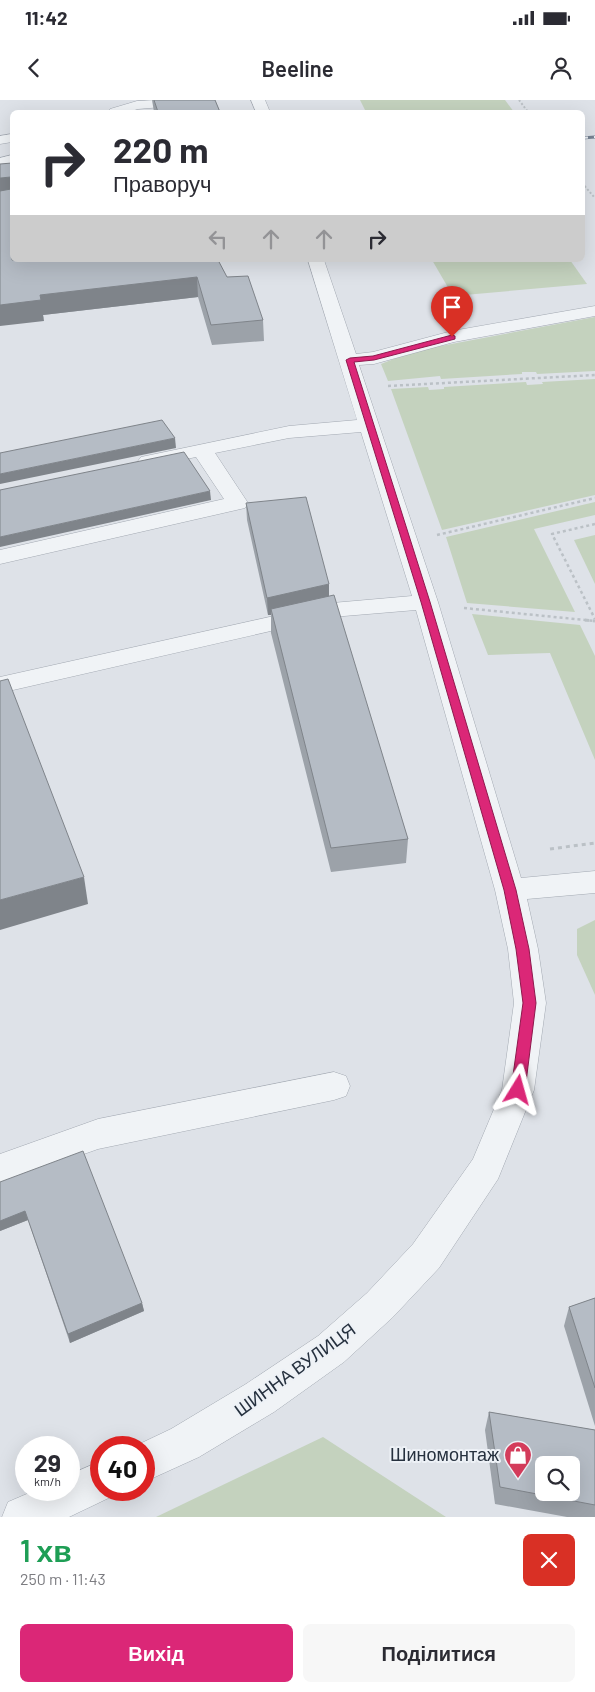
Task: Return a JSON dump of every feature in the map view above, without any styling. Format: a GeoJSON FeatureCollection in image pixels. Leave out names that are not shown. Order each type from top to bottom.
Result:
{"type":"FeatureCollection","features":[{"type":"Feature","properties":{"kind":"street"},"geometry":{"type":"LineString","coordinates":[[122,110],[138,105],[157,104]]}},
{"type":"Feature","properties":{"kind":"street","name":"ШИННА ВУЛИЦЯ"},"geometry":{"type":"LineString","coordinates":[[155,1457],[184,1443],[260,1398],[331,1348],[380,1305],[426,1256],[486,1168],[518,1090],[530,1003],[523,949],[510,890],[426,602],[350,360],[317,262]]}},
{"type":"Feature","properties":{"kind":"street"},"geometry":{"type":"LineString","coordinates":[[350,360],[374,358],[452,337],[595,311]]}},
{"type":"Feature","properties":{"kind":"street"},"geometry":{"type":"LineString","coordinates":[[125,466],[289,432],[370,425]]}},
{"type":"Feature","properties":{"kind":"street"},"geometry":{"type":"LineString","coordinates":[[0,557],[237,504],[202,450]]}},
{"type":"Feature","properties":{"kind":"street"},"geometry":{"type":"LineString","coordinates":[[0,685],[332,610],[426,602]]}},
{"type":"Feature","properties":{"kind":"street"},"geometry":{"type":"LineString","coordinates":[[510,890],[595,882]]}},
{"type":"Feature","properties":{"kind":"street"},"geometry":{"type":"LineString","coordinates":[[0,1168],[98,1134],[334,1086]]}},
{"type":"Feature","properties":{"kind":"street"},"geometry":{"type":"LineString","coordinates":[[24,1517],[90,1486]]}},
{"type":"Feature","properties":{"kind":"path"},"geometry":{"type":"LineString","coordinates":[[585,186],[595,198]]}},
{"type":"Feature","properties":{"kind":"path"},"geometry":{"type":"LineString","coordinates":[[384,386],[595,375]]}},
{"type":"Feature","properties":{"kind":"path"},"geometry":{"type":"LineString","coordinates":[[437,535],[595,498]]}},
{"type":"Feature","properties":{"kind":"path"},"geometry":{"type":"LineString","coordinates":[[595,524],[552,534],[595,620]]}},
{"type":"Feature","properties":{"kind":"path"},"geometry":{"type":"LineString","coordinates":[[464,608],[595,620]]}},
{"type":"Feature","properties":{"kind":"path"},"geometry":{"type":"LineString","coordinates":[[550,849],[595,843]]}},
{"type":"Feature","properties":{"kind":"green space"},"geometry":{"type":"Polygon","coordinates":[[[360,100],[505,100],[512,110],[365,110],[360,100]]]}},
{"type":"Feature","properties":{"kind":"green space"},"geometry":{"type":"Polygon","coordinates":[[[433,262],[571,262],[587,284],[453,296],[433,262]]]}},
{"type":"Feature","properties":{"kind":"green space"},"geometry":{"type":"Polygon","coordinates":[[[595,317],[595,371],[537,374],[536,372],[522,372],[522,374],[441,379],[440,376],[388,381],[381,364],[414,351],[595,317]]]}},
{"type":"Feature","properties":{"kind":"green space"},"geometry":{"type":"Polygon","coordinates":[[[595,379],[595,495],[442,530],[391,389],[428,387],[429,390],[444,389],[444,387],[526,382],[527,385],[543,384],[542,382],[595,379]]]}},
{"type":"Feature","properties":{"kind":"green space"},"geometry":{"type":"Polygon","coordinates":[[[595,502],[595,515],[534,529],[575,612],[467,603],[446,537],[595,502]]]}},
{"type":"Feature","properties":{"kind":"green space"},"geometry":{"type":"Polygon","coordinates":[[[595,535],[595,584],[574,540],[595,535]]]}},
{"type":"Feature","properties":{"kind":"green space"},"geometry":{"type":"Polygon","coordinates":[[[472,614],[580,625],[595,656],[595,760],[550,653],[488,655],[472,614]]]}},
{"type":"Feature","properties":{"kind":"green space"},"geometry":{"type":"Polygon","coordinates":[[[595,920],[595,995],[577,955],[577,929],[595,920]]]}},
{"type":"Feature","properties":{"kind":"green space"},"geometry":{"type":"Polygon","coordinates":[[[323,1437],[446,1517],[156,1517],[323,1437]]]}},
{"type":"Feature","properties":{"kind":"building"},"geometry":{"type":"Polygon","coordinates":[[[154,100],[215,100],[219,110],[157,110],[154,100]]]}},
{"type":"Feature","properties":{"kind":"building"},"geometry":{"type":"Polygon","coordinates":[[[10,163],[10,177],[0,178],[0,164],[10,163]]]}},
{"type":"Feature","properties":{"kind":"building"},"geometry":{"type":"Polygon","coordinates":[[[10,189],[10,262],[219,262],[227,277],[248,276],[263,320],[211,325],[197,277],[40,295],[41,300],[0,305],[0,191],[10,189]]]}},
{"type":"Feature","properties":{"kind":"building"},"geometry":{"type":"Polygon","coordinates":[[[162,420],[175,438],[0,474],[0,453],[162,420]]]}},
{"type":"Feature","properties":{"kind":"building"},"geometry":{"type":"Polygon","coordinates":[[[184,452],[210,491],[0,537],[0,490],[184,452]]]}},
{"type":"Feature","properties":{"kind":"building"},"geometry":{"type":"Polygon","coordinates":[[[306,497],[329,584],[267,598],[246,503],[306,497]]]}},
{"type":"Feature","properties":{"kind":"building"},"geometry":{"type":"Polygon","coordinates":[[[334,595],[408,839],[331,848],[271,609],[334,595]]]}},
{"type":"Feature","properties":{"kind":"building"},"geometry":{"type":"Polygon","coordinates":[[[8,679],[84,877],[0,900],[0,681],[8,679]]]}},
{"type":"Feature","properties":{"kind":"building"},"geometry":{"type":"Polygon","coordinates":[[[83,1151],[142,1303],[68,1334],[25,1211],[0,1221],[0,1182],[83,1151]]]}},
{"type":"Feature","properties":{"kind":"building"},"geometry":{"type":"Polygon","coordinates":[[[595,1298],[595,1388],[569,1307],[595,1298]]]}},
{"type":"Feature","properties":{"kind":"building"},"geometry":{"type":"Polygon","coordinates":[[[489,1412],[595,1430],[595,1505],[574,1501],[580,1501],[580,1456],[535,1456],[535,1494],[500,1487],[489,1412]]]}},
{"type":"Feature","properties":{"kind":"railway"},"geometry":{"type":"LineString","coordinates":[[585,138],[595,137]]}},
{"type":"Feature","properties":{"kind":"place","name":"Шиномонтаж"},"geometry":{"type":"Point","coordinates":[518,1479]}},
{"type":"Feature","properties":{"kind":"route"},"geometry":{"type":"LineString","coordinates":[[452,337],[374,358],[350,360],[426,602],[510,890],[523,949],[530,1003],[518,1090]]}}]}
